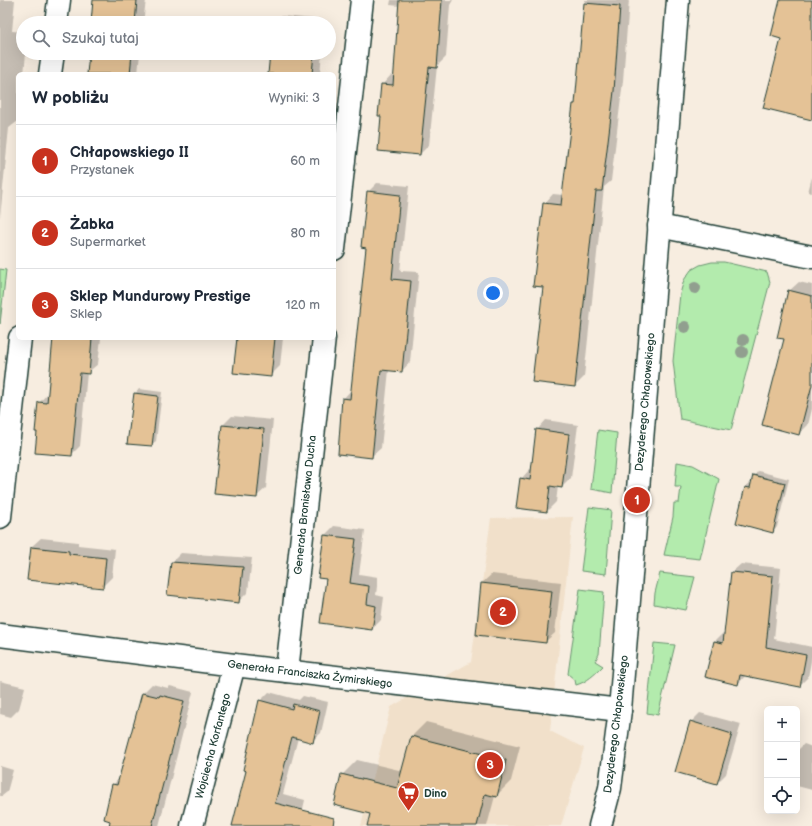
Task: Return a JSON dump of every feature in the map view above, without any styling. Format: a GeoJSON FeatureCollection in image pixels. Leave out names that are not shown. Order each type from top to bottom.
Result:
{"type":"FeatureCollection","features":[{"type":"Feature","properties":{"kind":"street"},"geometry":{"type":"LineString","coordinates":[[57,16],[59,0]]}},
{"type":"Feature","properties":{"kind":"street"},"geometry":{"type":"LineString","coordinates":[[336,231],[362,0]]}},
{"type":"Feature","properties":{"kind":"street","name":"Dezyderego Chłapowskiego"},"geometry":{"type":"LineString","coordinates":[[600,826],[610,788],[620,710],[678,0]]}},
{"type":"Feature","properties":{"kind":"street"},"geometry":{"type":"LineString","coordinates":[[50,72],[52,60]]}},
{"type":"Feature","properties":{"kind":"street"},"geometry":{"type":"LineString","coordinates":[[659,226],[812,257]]}},
{"type":"Feature","properties":{"kind":"street"},"geometry":{"type":"LineString","coordinates":[[0,517],[20,340]]}},
{"type":"Feature","properties":{"kind":"street","name":"Generała Bronisława Ducha"},"geometry":{"type":"LineString","coordinates":[[287,671],[324,340]]}},
{"type":"Feature","properties":{"kind":"street","name":"Generała Franciszka Żymirskiego"},"geometry":{"type":"LineString","coordinates":[[0,635],[234,665],[620,710]]}},
{"type":"Feature","properties":{"kind":"street","name":"Wojciecha Korfantego"},"geometry":{"type":"LineString","coordinates":[[192,826],[234,665]]}},
{"type":"Feature","properties":{"kind":"shaded area"},"geometry":{"type":"Polygon","coordinates":[[[573,517],[550,731],[584,748],[561,826],[361,826],[391,707],[471,662],[491,518],[573,517]]]}},
{"type":"Feature","properties":{"kind":"green space"},"geometry":{"type":"Polygon","coordinates":[[[712,262],[724,262],[767,272],[770,282],[731,430],[680,419],[673,361],[680,294],[684,280],[691,270],[700,265],[712,262]]]}},
{"type":"Feature","properties":{"kind":"green space"},"geometry":{"type":"Polygon","coordinates":[[[0,269],[6,270],[0,324],[0,269]]]}},
{"type":"Feature","properties":{"kind":"green space"},"geometry":{"type":"Polygon","coordinates":[[[598,430],[617,433],[612,493],[591,489],[598,430]]]}},
{"type":"Feature","properties":{"kind":"green space"},"geometry":{"type":"Polygon","coordinates":[[[677,462],[693,465],[719,479],[700,559],[664,555],[673,517],[674,503],[679,503],[681,487],[675,487],[677,462]]]}},
{"type":"Feature","properties":{"kind":"green space"},"geometry":{"type":"Polygon","coordinates":[[[589,507],[611,510],[606,574],[581,571],[589,507]]]}},
{"type":"Feature","properties":{"kind":"green space"},"geometry":{"type":"Polygon","coordinates":[[[660,573],[695,577],[686,610],[654,604],[660,573]]]}},
{"type":"Feature","properties":{"kind":"green space"},"geometry":{"type":"Polygon","coordinates":[[[580,589],[604,592],[599,654],[595,661],[603,666],[587,680],[576,685],[575,680],[568,674],[580,589]]]}},
{"type":"Feature","properties":{"kind":"green space"},"geometry":{"type":"Polygon","coordinates":[[[654,643],[675,645],[658,715],[647,713],[654,643]]]}},
{"type":"Feature","properties":{"kind":"building"},"geometry":{"type":"Polygon","coordinates":[[[93,0],[137,0],[136,16],[92,16],[93,0]]]}},
{"type":"Feature","properties":{"kind":"building"},"geometry":{"type":"Polygon","coordinates":[[[399,0],[442,0],[437,68],[429,67],[420,155],[378,151],[381,116],[378,116],[381,84],[393,85],[399,0]]]}},
{"type":"Feature","properties":{"kind":"building"},"geometry":{"type":"Polygon","coordinates":[[[780,0],[812,0],[812,120],[763,108],[781,39],[771,36],[780,0]]]}},
{"type":"Feature","properties":{"kind":"building"},"geometry":{"type":"Polygon","coordinates":[[[584,3],[620,6],[614,91],[602,191],[596,191],[575,387],[532,382],[543,287],[533,286],[543,203],[561,205],[573,104],[575,104],[584,3]]]}},
{"type":"Feature","properties":{"kind":"building"},"geometry":{"type":"Polygon","coordinates":[[[88,60],[131,60],[130,72],[87,72],[88,60]]]}},
{"type":"Feature","properties":{"kind":"building"},"geometry":{"type":"Polygon","coordinates":[[[269,60],[313,60],[312,72],[268,72],[269,60]]]}},
{"type":"Feature","properties":{"kind":"building"},"geometry":{"type":"Polygon","coordinates":[[[367,191],[400,195],[392,279],[411,281],[402,372],[381,370],[372,458],[338,454],[342,398],[350,399],[366,248],[361,247],[367,191]]]}},
{"type":"Feature","properties":{"kind":"building"},"geometry":{"type":"Polygon","coordinates":[[[788,290],[812,296],[812,385],[799,435],[762,425],[784,339],[777,338],[788,290]]]}},
{"type":"Feature","properties":{"kind":"building"},"geometry":{"type":"Polygon","coordinates":[[[53,340],[92,340],[89,374],[80,373],[72,456],[35,453],[37,432],[35,432],[38,402],[47,403],[53,340]]]}},
{"type":"Feature","properties":{"kind":"building"},"geometry":{"type":"Polygon","coordinates":[[[237,340],[275,340],[271,377],[233,373],[237,340]]]}},
{"type":"Feature","properties":{"kind":"building"},"geometry":{"type":"Polygon","coordinates":[[[134,393],[158,396],[152,446],[127,444],[134,393]]]}},
{"type":"Feature","properties":{"kind":"building"},"geometry":{"type":"Polygon","coordinates":[[[222,425],[264,429],[257,498],[214,494],[222,425]]]}},
{"type":"Feature","properties":{"kind":"building"},"geometry":{"type":"Polygon","coordinates":[[[536,429],[569,434],[562,488],[550,486],[547,512],[516,508],[520,478],[530,480],[536,429]]]}},
{"type":"Feature","properties":{"kind":"building"},"geometry":{"type":"Polygon","coordinates":[[[753,475],[785,483],[773,533],[736,523],[745,487],[750,488],[753,475]]]}},
{"type":"Feature","properties":{"kind":"building"},"geometry":{"type":"Polygon","coordinates":[[[324,535],[356,539],[350,583],[369,586],[367,604],[376,606],[372,630],[320,623],[326,579],[318,578],[324,535]]]}},
{"type":"Feature","properties":{"kind":"building"},"geometry":{"type":"Polygon","coordinates":[[[31,547],[69,551],[69,554],[106,558],[103,588],[27,580],[31,547]]]}},
{"type":"Feature","properties":{"kind":"building"},"geometry":{"type":"Polygon","coordinates":[[[171,562],[243,567],[239,603],[167,595],[171,562]]]}},
{"type":"Feature","properties":{"kind":"building"},"geometry":{"type":"Polygon","coordinates":[[[731,572],[773,576],[766,647],[806,655],[800,687],[740,675],[738,685],[705,677],[714,641],[723,643],[731,572]]]}},
{"type":"Feature","properties":{"kind":"building"},"geometry":{"type":"Polygon","coordinates":[[[481,583],[552,591],[546,643],[476,635],[481,583]]]}},
{"type":"Feature","properties":{"kind":"building"},"geometry":{"type":"Polygon","coordinates":[[[142,693],[159,697],[160,695],[184,701],[176,734],[152,826],[109,826],[110,821],[104,819],[112,784],[117,785],[142,693]]]}},
{"type":"Feature","properties":{"kind":"building"},"geometry":{"type":"Polygon","coordinates":[[[259,700],[292,709],[293,704],[320,711],[313,743],[292,737],[275,803],[334,818],[333,826],[232,826],[246,771],[243,770],[259,700]]]}},
{"type":"Feature","properties":{"kind":"building"},"geometry":{"type":"Polygon","coordinates":[[[690,721],[732,734],[717,784],[675,772],[690,721]]]}},
{"type":"Feature","properties":{"kind":"building"},"geometry":{"type":"Polygon","coordinates":[[[411,736],[506,760],[497,797],[485,794],[477,826],[367,826],[370,814],[334,805],[341,774],[397,788],[411,736]]]}},
{"type":"Feature","properties":{"kind":"place","name":"Chłapowskiego II"},"geometry":{"type":"Point","coordinates":[637,500]}},
{"type":"Feature","properties":{"kind":"place","name":"Żabka"},"geometry":{"type":"Point","coordinates":[503,612]}},
{"type":"Feature","properties":{"kind":"place","name":"Sklep Mundurowy Prestige"},"geometry":{"type":"Point","coordinates":[490,765]}},
{"type":"Feature","properties":{"kind":"place","name":"Dino"},"geometry":{"type":"Point","coordinates":[409,812]}}]}
